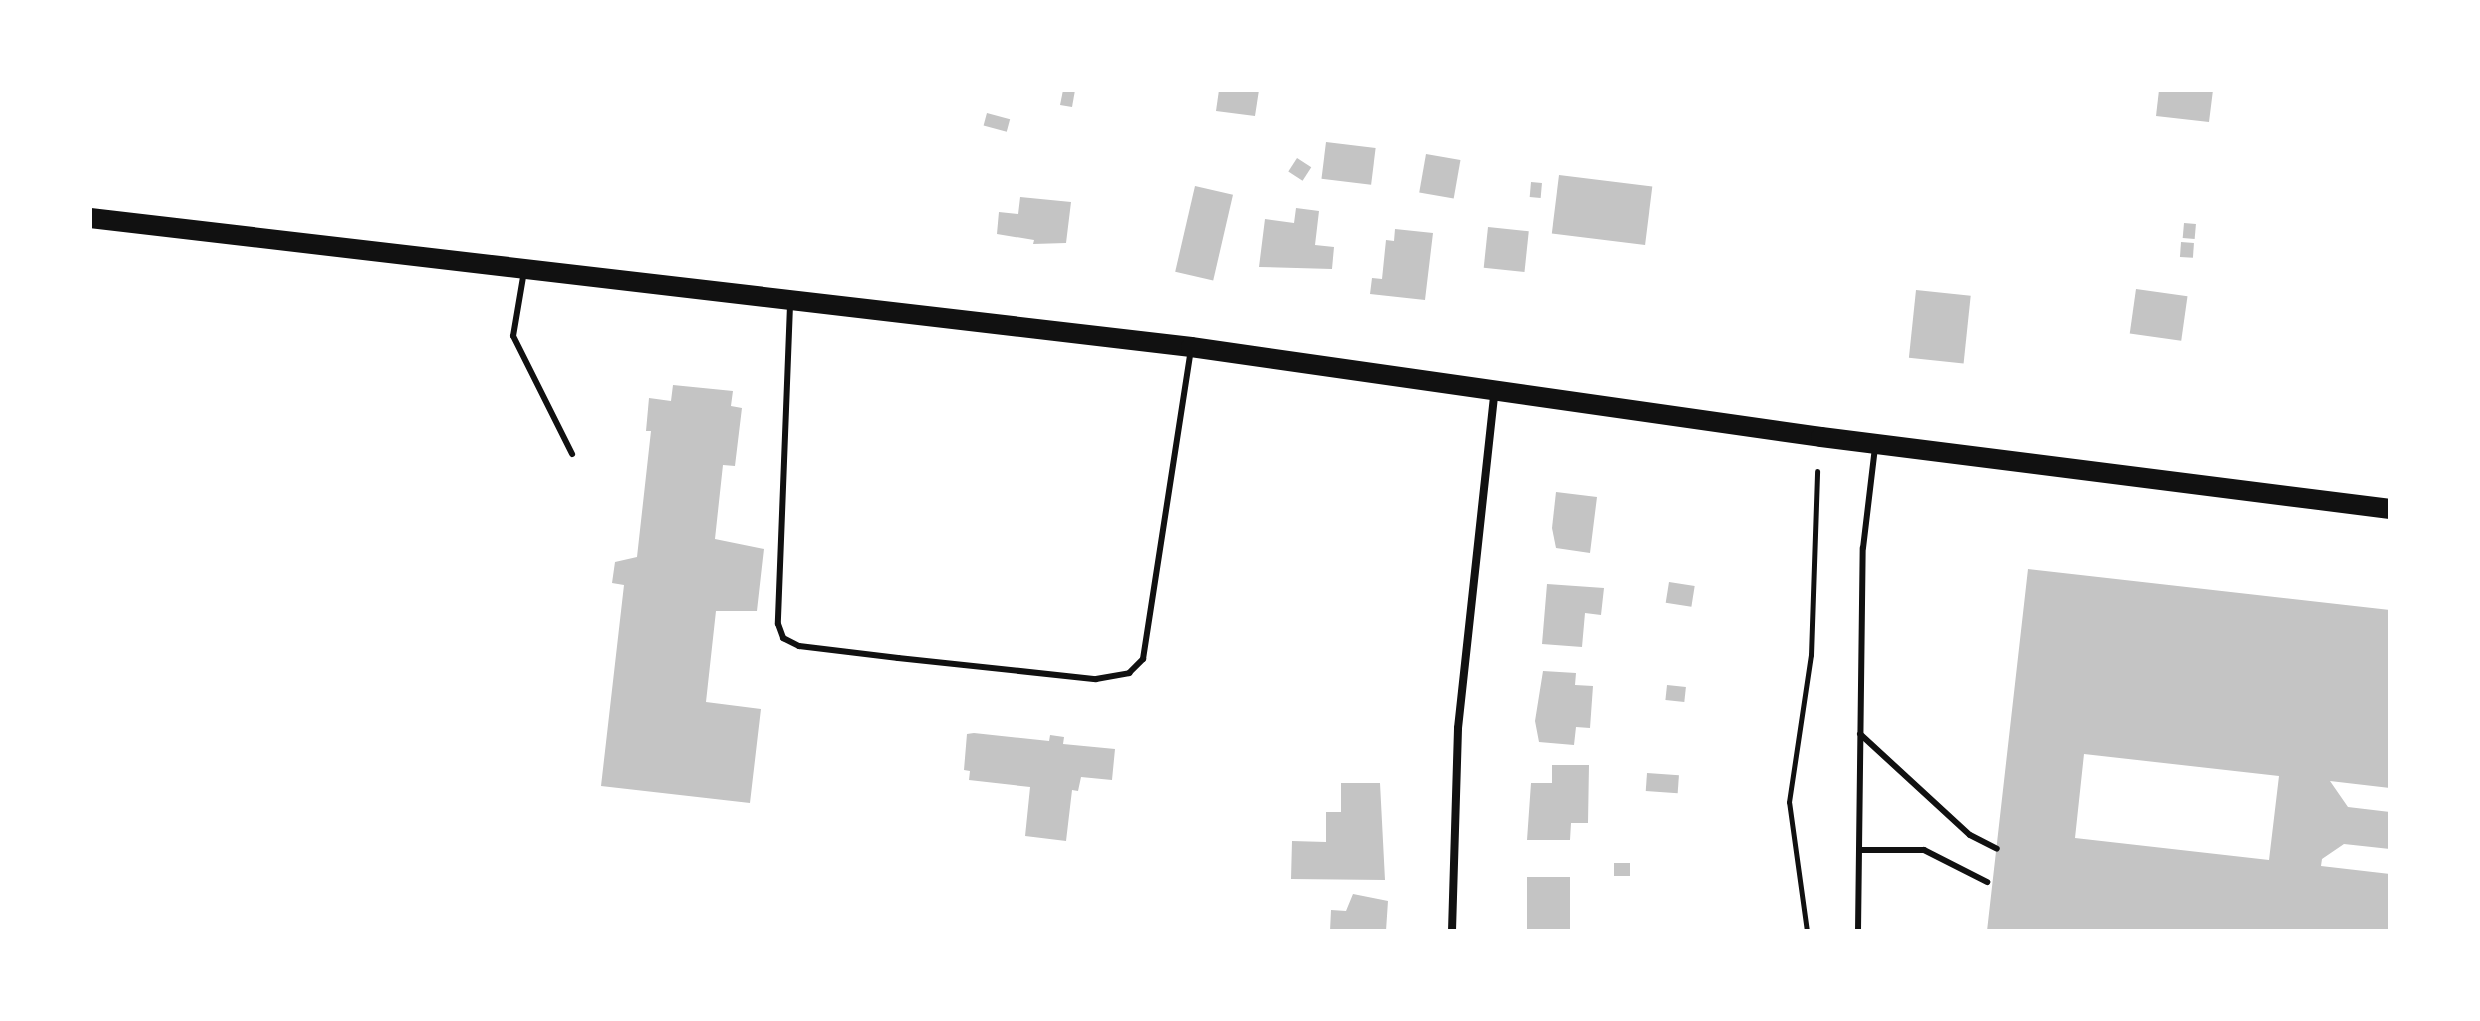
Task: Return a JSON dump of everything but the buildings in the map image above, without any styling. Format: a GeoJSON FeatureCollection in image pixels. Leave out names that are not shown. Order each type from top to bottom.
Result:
{"type":"FeatureCollection","features":[{"type":"Feature","properties":{"kind":"main road"},"geometry":{"type":"LineString","coordinates":[[90,218],[1191,347],[1875,444],[2390,509]]}},
{"type":"Feature","properties":{"kind":"street"},"geometry":{"type":"LineString","coordinates":[[1452,931],[1458,728],[1495,389]]}},
{"type":"Feature","properties":{"kind":"lane"},"geometry":{"type":"LineString","coordinates":[[525,268],[513,336],[572,454]]}},
{"type":"Feature","properties":{"kind":"lane"},"geometry":{"type":"LineString","coordinates":[[790,298],[778,624],[783,638],[799,646],[1096,679],[1129,673],[1148,645],[1191,347]]}},
{"type":"Feature","properties":{"kind":"lane"},"geometry":{"type":"LineString","coordinates":[[1858,931],[1863,548],[1875,444]]}},
{"type":"Feature","properties":{"kind":"lane"},"geometry":{"type":"LineString","coordinates":[[1860,734],[1970,835],[1997,849]]}},
{"type":"Feature","properties":{"kind":"lane"},"geometry":{"type":"LineString","coordinates":[[1859,850],[1924,850],[1987,882]]}},
{"type":"Feature","properties":{"kind":"path"},"geometry":{"type":"LineString","coordinates":[[1807,931],[1789,802],[1811,655],[1817,471]]}}]}
